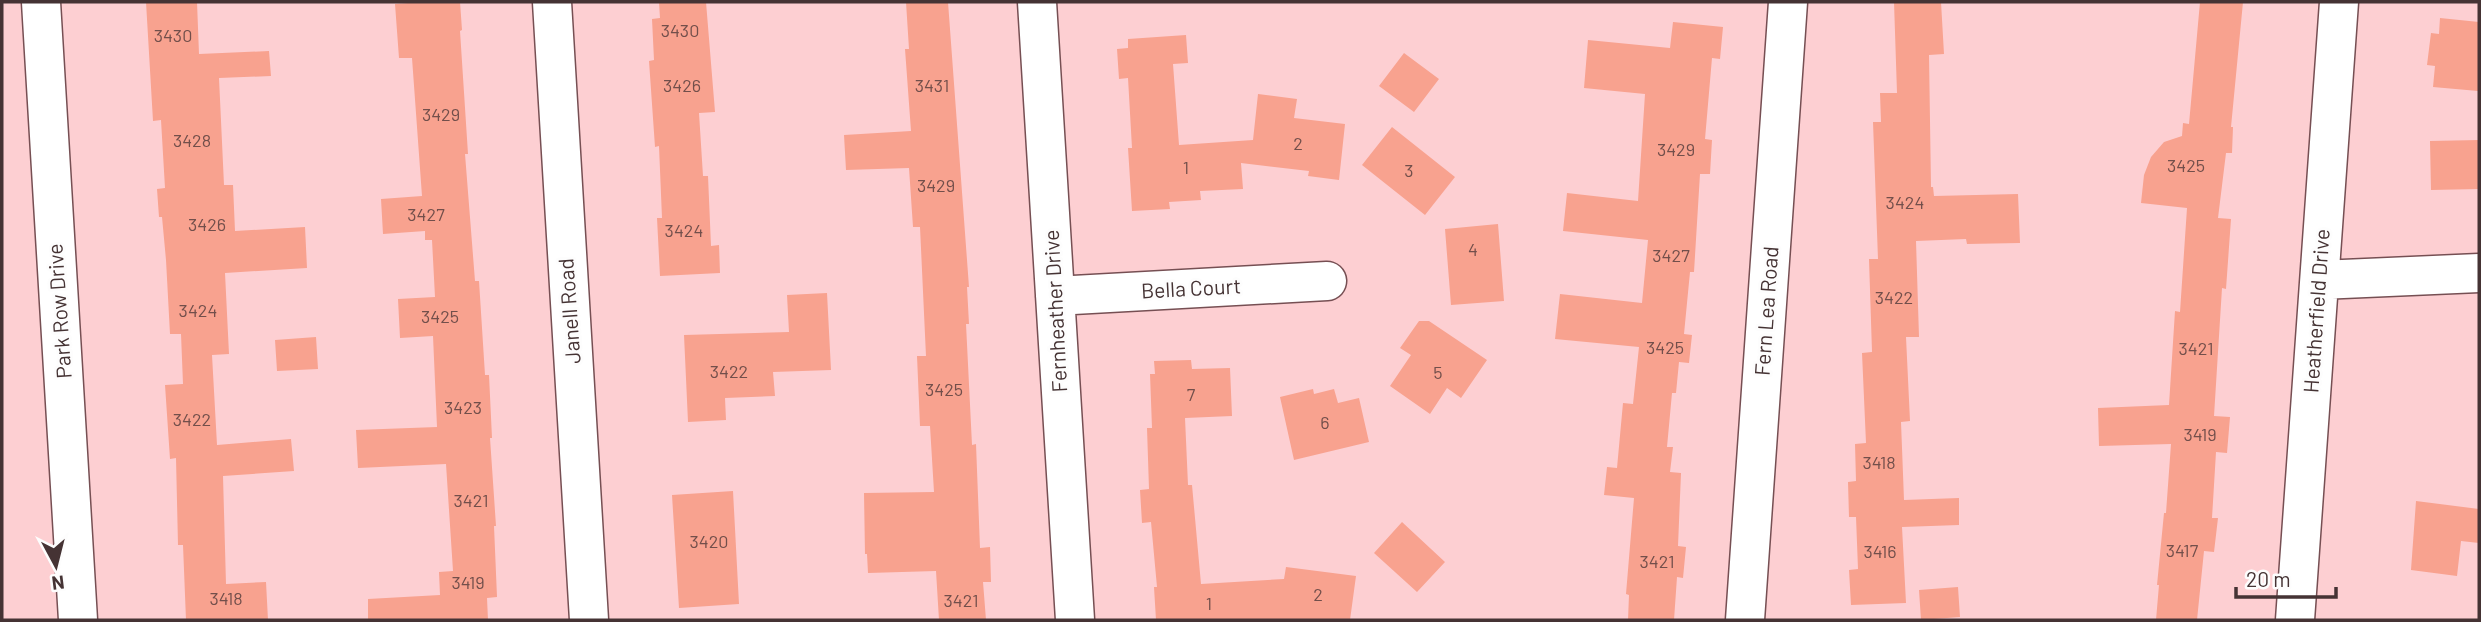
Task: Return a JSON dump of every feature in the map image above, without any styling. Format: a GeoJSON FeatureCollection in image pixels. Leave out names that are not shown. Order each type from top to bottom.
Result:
{"type":"FeatureCollection","features":[{"type":"Feature","properties":{"kind":"street","name":"Park Row Drive"},"geometry":{"type":"LineString","coordinates":[[41,2],[78,620]]}},
{"type":"Feature","properties":{"kind":"street","name":"Janell Road"},"geometry":{"type":"LineString","coordinates":[[551,2],[589,620]]}},
{"type":"Feature","properties":{"kind":"street","name":"Fernheather Drive"},"geometry":{"type":"LineString","coordinates":[[1038,2],[1075,620]]}},
{"type":"Feature","properties":{"kind":"street","name":"Fern Lea Road"},"geometry":{"type":"LineString","coordinates":[[1745,620],[1788,2]]}},
{"type":"Feature","properties":{"kind":"street","name":"Heatherfield Drive"},"geometry":{"type":"LineString","coordinates":[[2295,620],[2339,2]]}},
{"type":"Feature","properties":{"kind":"street"},"geometry":{"type":"LineString","coordinates":[[2320,280],[2479,273]]}},
{"type":"Feature","properties":{"kind":"street","name":"Bella Court"},"geometry":{"type":"LineString","coordinates":[[1055,296],[1327,281]]}},
{"type":"Feature","properties":{"kind":"building"},"geometry":{"type":"Polygon","coordinates":[[[146,2],[197,2],[199,54],[269,51],[271,76],[219,78],[224,185],[233,185],[235,231],[305,227],[307,268],[225,273],[229,354],[212,355],[217,445],[291,439],[294,471],[223,476],[226,584],[266,582],[268,620],[186,620],[183,545],[178,545],[176,458],[170,459],[165,385],[183,384],[181,334],[170,334],[166,260],[157,189],[165,188],[161,120],[153,121],[146,2]]]}},
{"type":"Feature","properties":{"kind":"building"},"geometry":{"type":"Polygon","coordinates":[[[460,2],[468,154],[465,154],[475,281],[479,281],[485,375],[489,375],[496,526],[497,597],[487,598],[488,620],[368,620],[368,599],[440,595],[439,572],[453,571],[446,464],[358,468],[356,430],[437,427],[433,336],[400,338],[398,299],[435,297],[432,240],[425,240],[425,231],[383,234],[381,199],[422,196],[412,58],[399,58],[395,4],[460,2]]]}},
{"type":"Feature","properties":{"kind":"building"},"geometry":{"type":"Polygon","coordinates":[[[659,2],[706,2],[715,112],[699,113],[703,176],[708,176],[711,246],[719,245],[720,273],[660,276],[657,218],[662,218],[659,146],[655,147],[649,61],[654,60],[652,19],[660,18],[659,2]]]}},
{"type":"Feature","properties":{"kind":"building"},"geometry":{"type":"Polygon","coordinates":[[[906,2],[948,2],[969,287],[969,324],[966,324],[972,445],[976,444],[980,548],[990,547],[991,582],[983,582],[986,620],[939,620],[936,571],[868,573],[865,554],[864,493],[934,492],[930,426],[920,426],[917,356],[926,356],[920,227],[913,227],[909,168],[846,170],[844,135],[911,131],[905,49],[909,49],[906,2]]]}},
{"type":"Feature","properties":{"kind":"building"},"geometry":{"type":"Polygon","coordinates":[[[1894,2],[1941,2],[1944,54],[1929,55],[1931,187],[1934,196],[2018,194],[2020,243],[1967,244],[1966,239],[1916,241],[1919,337],[1906,337],[1910,421],[1901,422],[1904,500],[1959,498],[1959,525],[1902,527],[1906,603],[1851,605],[1849,570],[1858,569],[1856,517],[1849,517],[1848,482],[1856,481],[1855,444],[1866,443],[1862,353],[1872,352],[1869,259],[1878,259],[1873,122],[1881,122],[1880,93],[1897,93],[1894,2]]]}},
{"type":"Feature","properties":{"kind":"building"},"geometry":{"type":"Polygon","coordinates":[[[2200,2],[2243,2],[2231,127],[2232,153],[2226,153],[2218,218],[2231,219],[2226,289],[2222,288],[2214,416],[2230,417],[2227,453],[2216,452],[2212,518],[2218,518],[2214,552],[2204,551],[2197,620],[2156,620],[2171,444],[2099,446],[2098,408],[2169,405],[2175,311],[2180,312],[2187,208],[2141,203],[2144,175],[2151,157],[2164,142],[2182,136],[2183,123],[2189,124],[2200,2]]]}},
{"type":"Feature","properties":{"kind":"building"},"geometry":{"type":"Polygon","coordinates":[[[2440,18],[2479,22],[2478,91],[2433,87],[2435,66],[2427,65],[2431,33],[2439,34],[2440,18]]]}},
{"type":"Feature","properties":{"kind":"building"},"geometry":{"type":"Polygon","coordinates":[[[1673,22],[1723,27],[1720,59],[1712,58],[1705,139],[1712,140],[1710,174],[1700,174],[1694,272],[1690,272],[1684,334],[1692,335],[1689,363],[1679,362],[1676,393],[1672,393],[1667,447],[1673,447],[1670,472],[1681,473],[1678,546],[1686,547],[1683,578],[1677,577],[1674,620],[1628,620],[1629,595],[1626,594],[1634,498],[1604,495],[1607,467],[1617,468],[1623,403],[1633,404],[1639,347],[1555,339],[1560,294],[1642,303],[1648,240],[1563,231],[1567,193],[1638,201],[1645,94],[1584,88],[1588,40],[1670,48],[1673,22]]]}},
{"type":"Feature","properties":{"kind":"building"},"geometry":{"type":"Polygon","coordinates":[[[1186,35],[1188,63],[1173,64],[1179,145],[1253,140],[1258,94],[1297,99],[1294,118],[1345,124],[1339,180],[1308,176],[1309,171],[1241,163],[1243,189],[1200,191],[1201,200],[1169,202],[1170,209],[1132,211],[1128,148],[1132,148],[1128,78],[1119,79],[1117,49],[1128,48],[1128,39],[1186,35]]]}},
{"type":"Feature","properties":{"kind":"building"},"geometry":{"type":"Polygon","coordinates":[[[1404,53],[1439,79],[1414,112],[1379,86],[1404,53]]]}},
{"type":"Feature","properties":{"kind":"building"},"geometry":{"type":"Polygon","coordinates":[[[1392,127],[1455,177],[1425,215],[1362,165],[1392,127]]]}},
{"type":"Feature","properties":{"kind":"building"},"geometry":{"type":"Polygon","coordinates":[[[2479,140],[2479,189],[2431,190],[2430,141],[2479,140]]]}},
{"type":"Feature","properties":{"kind":"building"},"geometry":{"type":"Polygon","coordinates":[[[1498,224],[1504,301],[1451,305],[1445,229],[1498,224]]]}},
{"type":"Feature","properties":{"kind":"building"},"geometry":{"type":"Polygon","coordinates":[[[827,293],[831,370],[773,372],[775,396],[725,398],[726,420],[688,422],[684,335],[789,332],[787,295],[827,293]]]}},
{"type":"Feature","properties":{"kind":"building"},"geometry":{"type":"Polygon","coordinates":[[[1419,321],[1429,321],[1487,360],[1461,398],[1447,388],[1430,414],[1390,386],[1411,355],[1400,348],[1419,321]]]}},
{"type":"Feature","properties":{"kind":"building"},"geometry":{"type":"Polygon","coordinates":[[[316,337],[318,369],[277,371],[275,340],[316,337]]]}},
{"type":"Feature","properties":{"kind":"building"},"geometry":{"type":"Polygon","coordinates":[[[1191,360],[1192,369],[1230,368],[1232,416],[1185,418],[1188,485],[1192,485],[1201,584],[1284,579],[1286,567],[1356,576],[1350,620],[1156,620],[1154,587],[1157,587],[1151,522],[1142,523],[1140,490],[1149,489],[1147,428],[1152,428],[1150,374],[1155,374],[1154,361],[1191,360]]]}},
{"type":"Feature","properties":{"kind":"building"},"geometry":{"type":"Polygon","coordinates":[[[1313,389],[1314,394],[1334,389],[1338,403],[1359,398],[1369,442],[1294,460],[1280,397],[1313,389]]]}},
{"type":"Feature","properties":{"kind":"building"},"geometry":{"type":"Polygon","coordinates":[[[733,491],[739,604],[679,608],[672,495],[733,491]]]}},
{"type":"Feature","properties":{"kind":"building"},"geometry":{"type":"Polygon","coordinates":[[[2416,501],[2479,509],[2479,543],[2461,541],[2457,576],[2411,570],[2416,501]]]}},
{"type":"Feature","properties":{"kind":"building"},"geometry":{"type":"Polygon","coordinates":[[[1402,522],[1445,562],[1417,592],[1374,553],[1402,522]]]}},
{"type":"Feature","properties":{"kind":"building"},"geometry":{"type":"Polygon","coordinates":[[[1958,587],[1960,617],[1921,620],[1919,590],[1958,587]]]}}]}
